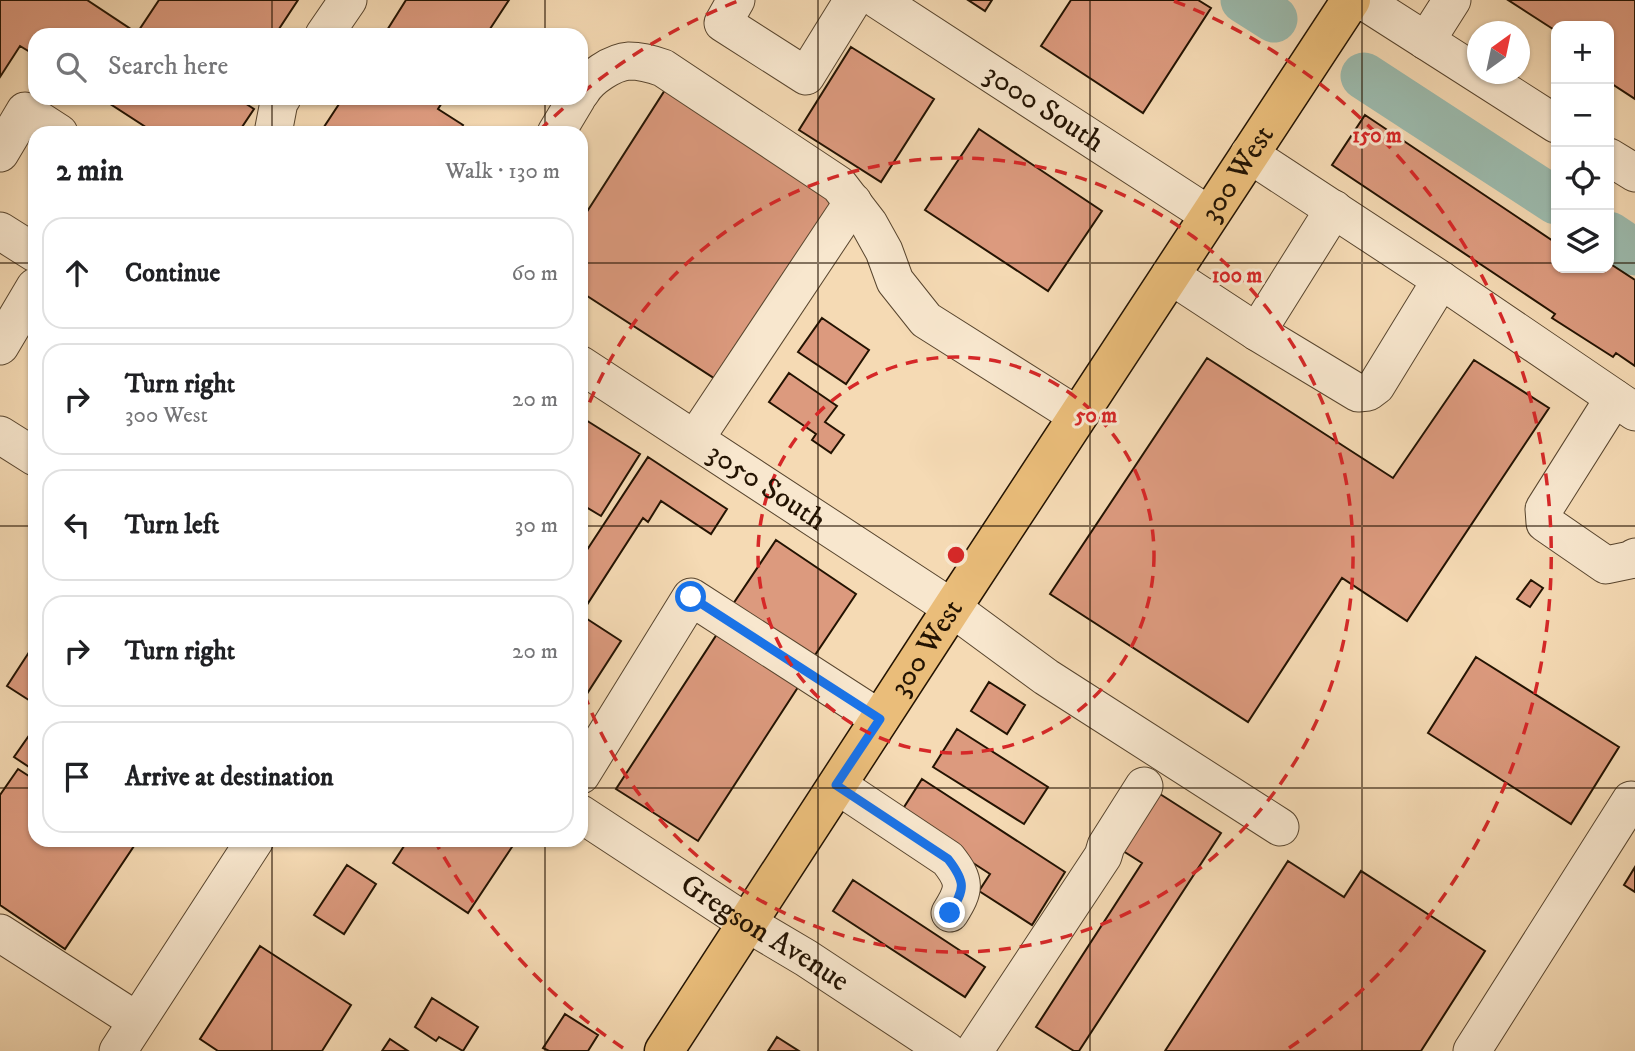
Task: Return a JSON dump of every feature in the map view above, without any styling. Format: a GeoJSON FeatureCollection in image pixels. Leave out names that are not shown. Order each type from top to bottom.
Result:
{"type":"FeatureCollection","features":[{"type":"Feature","properties":{"kind":"main road","name":"300 West"},"geometry":{"type":"LineString","coordinates":[[664,1051],[1349,2]]}},
{"type":"Feature","properties":{"kind":"street"},"geometry":{"type":"LineString","coordinates":[[329,28],[348,0]]}},
{"type":"Feature","properties":{"kind":"street"},"geometry":{"type":"LineString","coordinates":[[736,0],[723,23],[806,76],[853,0]]}},
{"type":"Feature","properties":{"kind":"street","name":"3000 South"},"geometry":{"type":"LineString","coordinates":[[878,0],[1209,215]]}},
{"type":"Feature","properties":{"kind":"street"},"geometry":{"type":"LineString","coordinates":[[1426,41],[1452,0]]}},
{"type":"Feature","properties":{"kind":"street"},"geometry":{"type":"LineString","coordinates":[[1349,2],[1426,41],[1551,121]]}},
{"type":"Feature","properties":{"kind":"street"},"geometry":{"type":"LineString","coordinates":[[588,83],[602,71],[625,61],[643,62],[663,68],[839,185],[869,225],[884,251],[895,281],[926,320],[1078,416]]}},
{"type":"Feature","properties":{"kind":"street"},"geometry":{"type":"LineString","coordinates":[[274,126],[278,105]]}},
{"type":"Feature","properties":{"kind":"street"},"geometry":{"type":"LineString","coordinates":[[560,126],[573,105]]}},
{"type":"Feature","properties":{"kind":"street"},"geometry":{"type":"LineString","coordinates":[[0,153],[25,111],[48,126]]}},
{"type":"Feature","properties":{"kind":"street"},"geometry":{"type":"LineString","coordinates":[[1249,154],[1624,405],[1544,509],[1545,523],[1606,565],[1635,557]]}},
{"type":"Feature","properties":{"kind":"street"},"geometry":{"type":"LineString","coordinates":[[1614,160],[1635,173]]}},
{"type":"Feature","properties":{"kind":"street"},"geometry":{"type":"LineString","coordinates":[[695,439],[853,202]]}},
{"type":"Feature","properties":{"kind":"street"},"geometry":{"type":"LineString","coordinates":[[1257,332],[1334,209]]}},
{"type":"Feature","properties":{"kind":"street"},"geometry":{"type":"LineString","coordinates":[[0,231],[28,249]]}},
{"type":"Feature","properties":{"kind":"street"},"geometry":{"type":"LineString","coordinates":[[1170,275],[1358,393],[1368,392],[1376,386],[1441,280]]}},
{"type":"Feature","properties":{"kind":"street"},"geometry":{"type":"LineString","coordinates":[[0,346],[28,299]]}},
{"type":"Feature","properties":{"kind":"street","name":"3050 South"},"geometry":{"type":"LineString","coordinates":[[588,370],[952,608],[1046,677],[1280,827]]}},
{"type":"Feature","properties":{"kind":"street"},"geometry":{"type":"LineString","coordinates":[[0,435],[28,453]]}},
{"type":"Feature","properties":{"kind":"street"},"geometry":{"type":"LineString","coordinates":[[588,764],[691,597],[880,719]]}},
{"type":"Feature","properties":{"kind":"street"},"geometry":{"type":"LineString","coordinates":[[836,785],[948,859],[958,872],[961,884],[961,895],[950,913]]}},
{"type":"Feature","properties":{"kind":"street"},"geometry":{"type":"LineString","coordinates":[[974,1051],[1104,856],[1106,846],[1144,786]]}},
{"type":"Feature","properties":{"kind":"street"},"geometry":{"type":"LineString","coordinates":[[1472,1051],[1630,800]]}},
{"type":"Feature","properties":{"kind":"street","name":"Gregson Avenue"},"geometry":{"type":"LineString","coordinates":[[588,819],[947,1051]]}},
{"type":"Feature","properties":{"kind":"street"},"geometry":{"type":"LineString","coordinates":[[0,933],[127,1036],[250,847]]}},
{"type":"Feature","properties":{"kind":"building"},"geometry":{"type":"Polygon","coordinates":[[[0,0],[87,0],[129,28],[28,28],[28,51],[20,46],[0,77],[0,0]]]}},
{"type":"Feature","properties":{"kind":"building"},"geometry":{"type":"Polygon","coordinates":[[[159,0],[298,0],[280,28],[140,28],[159,0]]]}},
{"type":"Feature","properties":{"kind":"building"},"geometry":{"type":"Polygon","coordinates":[[[406,0],[509,0],[491,28],[388,28],[406,0]]]}},
{"type":"Feature","properties":{"kind":"building"},"geometry":{"type":"Polygon","coordinates":[[[968,0],[992,0],[985,11],[968,0]]]}},
{"type":"Feature","properties":{"kind":"building"},"geometry":{"type":"Polygon","coordinates":[[[1071,0],[1198,0],[1211,8],[1143,113],[1041,46],[1071,0]]]}},
{"type":"Feature","properties":{"kind":"building"},"geometry":{"type":"Polygon","coordinates":[[[1508,0],[1635,0],[1635,99],[1614,85],[1614,21],[1551,21],[1551,28],[1508,0]]]}},
{"type":"Feature","properties":{"kind":"building"},"geometry":{"type":"Polygon","coordinates":[[[851,47],[934,99],[881,182],[799,130],[851,47]]]}},
{"type":"Feature","properties":{"kind":"building"},"geometry":{"type":"Polygon","coordinates":[[[665,90],[834,199],[717,380],[588,297],[588,210],[665,90]]]}},
{"type":"Feature","properties":{"kind":"building"},"geometry":{"type":"Polygon","coordinates":[[[112,105],[248,105],[254,109],[243,126],[144,126],[112,105]]]}},
{"type":"Feature","properties":{"kind":"building"},"geometry":{"type":"Polygon","coordinates":[[[338,105],[441,105],[438,109],[463,125],[462,126],[325,126],[338,105]]]}},
{"type":"Feature","properties":{"kind":"building"},"geometry":{"type":"Polygon","coordinates":[[[1365,115],[1551,240],[1551,273],[1614,273],[1614,266],[1635,280],[1635,366],[1616,353],[1613,357],[1552,318],[1555,314],[1332,165],[1365,115]]]}},
{"type":"Feature","properties":{"kind":"building"},"geometry":{"type":"Polygon","coordinates":[[[979,129],[1102,211],[1048,291],[925,210],[979,129]]]}},
{"type":"Feature","properties":{"kind":"building"},"geometry":{"type":"Polygon","coordinates":[[[822,318],[869,350],[846,384],[798,352],[822,318]]]}},
{"type":"Feature","properties":{"kind":"building"},"geometry":{"type":"Polygon","coordinates":[[[1207,358],[1393,478],[1474,360],[1549,408],[1407,621],[1342,578],[1248,722],[1050,594],[1207,358]]]}},
{"type":"Feature","properties":{"kind":"building"},"geometry":{"type":"Polygon","coordinates":[[[789,373],[837,406],[825,422],[844,435],[831,453],[812,440],[816,434],[769,402],[789,373]]]}},
{"type":"Feature","properties":{"kind":"building"},"geometry":{"type":"Polygon","coordinates":[[[588,421],[640,454],[601,516],[588,508],[588,421]]]}},
{"type":"Feature","properties":{"kind":"building"},"geometry":{"type":"Polygon","coordinates":[[[648,457],[727,509],[711,534],[661,501],[648,522],[643,518],[588,603],[588,548],[648,457]]]}},
{"type":"Feature","properties":{"kind":"building"},"geometry":{"type":"Polygon","coordinates":[[[776,540],[856,594],[809,664],[729,610],[776,540]]]}},
{"type":"Feature","properties":{"kind":"building"},"geometry":{"type":"Polygon","coordinates":[[[1531,580],[1543,588],[1530,607],[1517,599],[1531,580]]]}},
{"type":"Feature","properties":{"kind":"building"},"geometry":{"type":"Polygon","coordinates":[[[588,620],[621,641],[588,692],[588,620]]]}},
{"type":"Feature","properties":{"kind":"building"},"geometry":{"type":"Polygon","coordinates":[[[721,628],[802,681],[698,841],[616,789],[721,628]]]}},
{"type":"Feature","properties":{"kind":"building"},"geometry":{"type":"Polygon","coordinates":[[[28,654],[28,700],[7,686],[28,654]]]}},
{"type":"Feature","properties":{"kind":"building"},"geometry":{"type":"Polygon","coordinates":[[[1476,657],[1619,747],[1571,824],[1428,733],[1476,657]]]}},
{"type":"Feature","properties":{"kind":"building"},"geometry":{"type":"Polygon","coordinates":[[[989,682],[1025,705],[1007,734],[971,711],[989,682]]]}},
{"type":"Feature","properties":{"kind":"building"},"geometry":{"type":"Polygon","coordinates":[[[957,729],[1048,787],[1024,824],[933,767],[957,729]]]}},
{"type":"Feature","properties":{"kind":"building"},"geometry":{"type":"Polygon","coordinates":[[[28,737],[28,766],[14,757],[28,737]]]}},
{"type":"Feature","properties":{"kind":"building"},"geometry":{"type":"Polygon","coordinates":[[[18,769],[28,775],[28,847],[133,847],[65,949],[0,905],[0,795],[18,769]]]}},
{"type":"Feature","properties":{"kind":"building"},"geometry":{"type":"Polygon","coordinates":[[[922,779],[1065,872],[1032,925],[979,891],[990,874],[899,815],[922,779]]]}},
{"type":"Feature","properties":{"kind":"building"},"geometry":{"type":"Polygon","coordinates":[[[1149,787],[1221,833],[1079,1051],[1074,1051],[1036,1027],[1142,863],[1112,844],[1149,787]]]}},
{"type":"Feature","properties":{"kind":"building"},"geometry":{"type":"Polygon","coordinates":[[[403,847],[512,847],[468,913],[393,863],[403,847]]]}},
{"type":"Feature","properties":{"kind":"building"},"geometry":{"type":"Polygon","coordinates":[[[1288,861],[1344,897],[1361,871],[1485,951],[1421,1051],[1165,1051],[1288,861]]]}},
{"type":"Feature","properties":{"kind":"building"},"geometry":{"type":"Polygon","coordinates":[[[347,865],[376,884],[344,934],[314,915],[347,865]]]}},
{"type":"Feature","properties":{"kind":"building"},"geometry":{"type":"Polygon","coordinates":[[[1635,867],[1635,892],[1624,885],[1635,867]]]}},
{"type":"Feature","properties":{"kind":"building"},"geometry":{"type":"Polygon","coordinates":[[[853,880],[985,967],[965,997],[833,911],[853,880]]]}},
{"type":"Feature","properties":{"kind":"building"},"geometry":{"type":"Polygon","coordinates":[[[260,946],[351,1005],[322,1051],[218,1051],[200,1039],[260,946]]]}},
{"type":"Feature","properties":{"kind":"building"},"geometry":{"type":"Polygon","coordinates":[[[432,998],[478,1027],[463,1051],[439,1037],[436,1041],[415,1027],[432,998]]]}},
{"type":"Feature","properties":{"kind":"building"},"geometry":{"type":"Polygon","coordinates":[[[565,1014],[598,1035],[588,1051],[549,1051],[543,1048],[565,1014]]]}},
{"type":"Feature","properties":{"kind":"building"},"geometry":{"type":"Polygon","coordinates":[[[777,1037],[799,1051],[768,1051],[777,1037]]]}},
{"type":"Feature","properties":{"kind":"building"},"geometry":{"type":"Polygon","coordinates":[[[390,1039],[408,1051],[382,1051],[390,1039]]]}},
{"type":"Feature","properties":{"kind":"waterway"},"geometry":{"type":"LineString","coordinates":[[1244,0],[1274,19]]}},
{"type":"Feature","properties":{"kind":"waterway"},"geometry":{"type":"LineString","coordinates":[[1364,76],[1551,198]]}},
{"type":"Feature","properties":{"kind":"waterway"},"geometry":{"type":"LineString","coordinates":[[1614,238],[1635,252]]}},
{"type":"Feature","properties":{"kind":"route"},"geometry":{"type":"LineString","coordinates":[[691,597],[880,719],[836,785],[948,859],[958,872],[961,884],[961,895],[950,913]]}}]}
